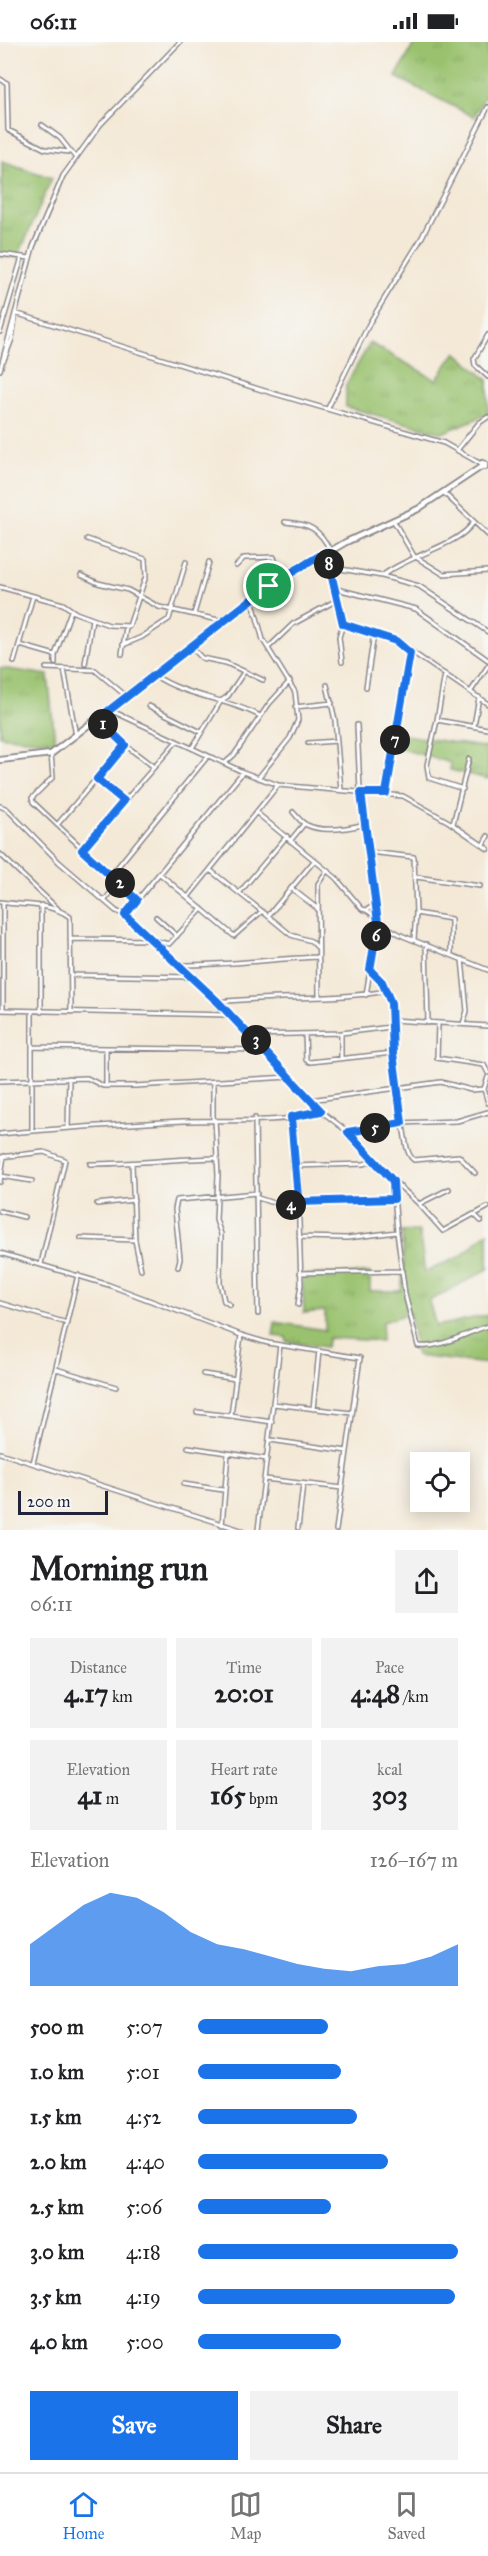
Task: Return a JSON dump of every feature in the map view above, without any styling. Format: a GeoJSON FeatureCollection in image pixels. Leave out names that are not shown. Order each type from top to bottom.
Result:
{"type":"FeatureCollection","features":[{"type":"Feature","properties":{"kind":"street"},"geometry":{"type":"LineString","coordinates":[[0,370],[4,361],[5,344],[30,258],[48,207],[75,157],[100,125],[180,42]]}},
{"type":"Feature","properties":{"kind":"street"},"geometry":{"type":"LineString","coordinates":[[0,80],[7,82],[8,130],[45,149],[69,152]]}},
{"type":"Feature","properties":{"kind":"street"},"geometry":{"type":"LineString","coordinates":[[328,408],[370,322],[421,239],[488,107]]}},
{"type":"Feature","properties":{"kind":"street"},"geometry":{"type":"LineString","coordinates":[[42,125],[60,138],[75,157]]}},
{"type":"Feature","properties":{"kind":"street"},"geometry":{"type":"LineString","coordinates":[[0,254],[30,258]]}},
{"type":"Feature","properties":{"kind":"street"},"geometry":{"type":"LineString","coordinates":[[0,332],[22,257]]}},
{"type":"Feature","properties":{"kind":"street"},"geometry":{"type":"LineString","coordinates":[[0,760],[51,754],[57,747],[76,737],[252,599],[280,580],[328,551],[418,509],[485,465],[458,449],[15,314]]}},
{"type":"Feature","properties":{"kind":"street"},"geometry":{"type":"LineString","coordinates":[[488,335],[475,353],[474,359],[475,365],[488,377]]}},
{"type":"Feature","properties":{"kind":"street"},"geometry":{"type":"LineString","coordinates":[[458,449],[479,423],[488,417]]}},
{"type":"Feature","properties":{"kind":"street"},"geometry":{"type":"LineString","coordinates":[[444,493],[488,535]]}},
{"type":"Feature","properties":{"kind":"street"},"geometry":{"type":"LineString","coordinates":[[393,519],[414,556],[446,575],[488,571]]}},
{"type":"Feature","properties":{"kind":"street"},"geometry":{"type":"LineString","coordinates":[[285,522],[313,527],[322,536],[328,551],[333,588],[343,624],[339,637],[342,662]]}},
{"type":"Feature","properties":{"kind":"street"},"geometry":{"type":"LineString","coordinates":[[382,576],[414,556],[435,549],[466,531],[473,523]]}},
{"type":"Feature","properties":{"kind":"street"},"geometry":{"type":"LineString","coordinates":[[87,539],[144,558],[146,576],[132,622],[126,627],[122,654]]}},
{"type":"Feature","properties":{"kind":"street"},"geometry":{"type":"LineString","coordinates":[[236,566],[244,558],[274,557],[280,580]]}},
{"type":"Feature","properties":{"kind":"street"},"geometry":{"type":"LineString","coordinates":[[123,645],[142,637],[165,622],[173,612],[186,562]]}},
{"type":"Feature","properties":{"kind":"street"},"geometry":{"type":"LineString","coordinates":[[194,614],[209,562]]}},
{"type":"Feature","properties":{"kind":"street"},"geometry":{"type":"LineString","coordinates":[[329,567],[382,576],[424,589],[488,632]]}},
{"type":"Feature","properties":{"kind":"street"},"geometry":{"type":"LineString","coordinates":[[81,575],[98,583],[128,591],[173,612],[194,614],[224,622]]}},
{"type":"Feature","properties":{"kind":"street"},"geometry":{"type":"LineString","coordinates":[[0,587],[63,604],[71,611],[92,619],[126,627]]}},
{"type":"Feature","properties":{"kind":"street"},"geometry":{"type":"LineString","coordinates":[[333,588],[416,609],[488,660]]}},
{"type":"Feature","properties":{"kind":"street"},"geometry":{"type":"LineString","coordinates":[[14,662],[33,596]]}},
{"type":"Feature","properties":{"kind":"street"},"geometry":{"type":"LineString","coordinates":[[252,599],[268,648],[295,692],[297,725],[258,778]]}},
{"type":"Feature","properties":{"kind":"street"},"geometry":{"type":"LineString","coordinates":[[268,648],[293,624],[337,600]]}},
{"type":"Feature","properties":{"kind":"street"},"geometry":{"type":"LineString","coordinates":[[55,663],[55,655],[71,611]]}},
{"type":"Feature","properties":{"kind":"street"},"geometry":{"type":"LineString","coordinates":[[85,664],[92,619]]}},
{"type":"Feature","properties":{"kind":"street"},"geometry":{"type":"LineString","coordinates":[[343,624],[396,641],[410,653],[446,674],[488,704]]}},
{"type":"Feature","properties":{"kind":"street"},"geometry":{"type":"LineString","coordinates":[[366,687],[374,634]]}},
{"type":"Feature","properties":{"kind":"street"},"geometry":{"type":"LineString","coordinates":[[20,645],[55,655]]}},
{"type":"Feature","properties":{"kind":"street"},"geometry":{"type":"LineString","coordinates":[[192,648],[202,658],[226,663],[263,680]]}},
{"type":"Feature","properties":{"kind":"street"},"geometry":{"type":"LineString","coordinates":[[386,793],[410,653]]}},
{"type":"Feature","properties":{"kind":"street"},"geometry":{"type":"LineString","coordinates":[[471,691],[488,666]]}},
{"type":"Feature","properties":{"kind":"street"},"geometry":{"type":"LineString","coordinates":[[46,668],[100,672],[126,696]]}},
{"type":"Feature","properties":{"kind":"street"},"geometry":{"type":"LineString","coordinates":[[64,669],[76,737]]}},
{"type":"Feature","properties":{"kind":"street"},"geometry":{"type":"LineString","coordinates":[[192,748],[221,701],[228,696],[244,672]]}},
{"type":"Feature","properties":{"kind":"street"},"geometry":{"type":"LineString","coordinates":[[446,674],[428,765],[429,778],[463,789]]}},
{"type":"Feature","properties":{"kind":"street"},"geometry":{"type":"LineString","coordinates":[[154,675],[165,683],[260,716]]}},
{"type":"Feature","properties":{"kind":"street"},"geometry":{"type":"LineString","coordinates":[[225,763],[237,751],[241,741],[290,681]]}},
{"type":"Feature","properties":{"kind":"street"},"geometry":{"type":"LineString","coordinates":[[327,685],[332,703],[341,790]]}},
{"type":"Feature","properties":{"kind":"street"},"geometry":{"type":"LineString","coordinates":[[474,726],[479,697]]}},
{"type":"Feature","properties":{"kind":"street"},"geometry":{"type":"LineString","coordinates":[[295,707],[332,703]]}},
{"type":"Feature","properties":{"kind":"street"},"geometry":{"type":"LineString","coordinates":[[149,706],[202,733]]}},
{"type":"Feature","properties":{"kind":"street"},"geometry":{"type":"LineString","coordinates":[[110,710],[243,772],[278,785],[361,793],[386,793],[414,800],[488,849]]}},
{"type":"Feature","properties":{"kind":"street"},"geometry":{"type":"LineString","coordinates":[[98,719],[125,745],[154,767]]}},
{"type":"Feature","properties":{"kind":"street"},"geometry":{"type":"LineString","coordinates":[[437,720],[488,729]]}},
{"type":"Feature","properties":{"kind":"street"},"geometry":{"type":"LineString","coordinates":[[357,725],[361,793],[378,922],[366,995]]}},
{"type":"Feature","properties":{"kind":"street"},"geometry":{"type":"LineString","coordinates":[[308,743],[337,741]]}},
{"type":"Feature","properties":{"kind":"street"},"geometry":{"type":"LineString","coordinates":[[82,850],[177,742]]}},
{"type":"Feature","properties":{"kind":"street"},"geometry":{"type":"LineString","coordinates":[[57,825],[125,745]]}},
{"type":"Feature","properties":{"kind":"street"},"geometry":{"type":"LineString","coordinates":[[51,754],[53,777],[32,800],[137,900]]}},
{"type":"Feature","properties":{"kind":"street"},"geometry":{"type":"LineString","coordinates":[[111,875],[208,756]]}},
{"type":"Feature","properties":{"kind":"street"},"geometry":{"type":"LineString","coordinates":[[453,824],[469,759]]}},
{"type":"Feature","properties":{"kind":"street"},"geometry":{"type":"LineString","coordinates":[[125,915],[243,772]]}},
{"type":"Feature","properties":{"kind":"street"},"geometry":{"type":"LineString","coordinates":[[97,779],[124,801]]}},
{"type":"Feature","properties":{"kind":"street"},"geometry":{"type":"LineString","coordinates":[[188,897],[258,814],[278,785]]}},
{"type":"Feature","properties":{"kind":"street"},"geometry":{"type":"LineString","coordinates":[[0,806],[7,809],[59,862],[143,931],[218,1002],[310,1100],[348,1132],[372,1161],[419,1204],[443,1232],[488,1207]]}},
{"type":"Feature","properties":{"kind":"street"},"geometry":{"type":"LineString","coordinates":[[293,812],[304,824],[334,828],[366,824]]}},
{"type":"Feature","properties":{"kind":"street"},"geometry":{"type":"LineString","coordinates":[[258,814],[287,836],[366,910],[377,917]]}},
{"type":"Feature","properties":{"kind":"street"},"geometry":{"type":"LineString","coordinates":[[290,841],[304,824]]}},
{"type":"Feature","properties":{"kind":"street"},"geometry":{"type":"LineString","coordinates":[[240,892],[287,836]]}},
{"type":"Feature","properties":{"kind":"street"},"geometry":{"type":"LineString","coordinates":[[483,845],[488,836]]}},
{"type":"Feature","properties":{"kind":"street"},"geometry":{"type":"LineString","coordinates":[[369,852],[413,856],[416,877],[414,939]]}},
{"type":"Feature","properties":{"kind":"street"},"geometry":{"type":"LineString","coordinates":[[0,854],[58,909],[70,917],[72,1012]]}},
{"type":"Feature","properties":{"kind":"street"},"geometry":{"type":"LineString","coordinates":[[268,916],[314,861]]}},
{"type":"Feature","properties":{"kind":"street"},"geometry":{"type":"LineString","coordinates":[[210,870],[240,892],[259,912],[268,916],[296,938],[311,941],[318,948]]}},
{"type":"Feature","properties":{"kind":"street"},"geometry":{"type":"LineString","coordinates":[[319,995],[318,884],[326,872]]}},
{"type":"Feature","properties":{"kind":"street"},"geometry":{"type":"LineString","coordinates":[[160,874],[234,936],[259,912]]}},
{"type":"Feature","properties":{"kind":"street"},"geometry":{"type":"LineString","coordinates":[[416,877],[480,886]]}},
{"type":"Feature","properties":{"kind":"street"},"geometry":{"type":"LineString","coordinates":[[105,900],[119,882]]}},
{"type":"Feature","properties":{"kind":"street"},"geometry":{"type":"LineString","coordinates":[[291,888],[318,909]]}},
{"type":"Feature","properties":{"kind":"street"},"geometry":{"type":"LineString","coordinates":[[58,909],[2,902],[1,1010],[229,1015]]}},
{"type":"Feature","properties":{"kind":"street"},"geometry":{"type":"LineString","coordinates":[[313,905],[318,902]]}},
{"type":"Feature","properties":{"kind":"street"},"geometry":{"type":"LineString","coordinates":[[40,905],[41,1012]]}},
{"type":"Feature","properties":{"kind":"street"},"geometry":{"type":"LineString","coordinates":[[366,910],[376,905]]}},
{"type":"Feature","properties":{"kind":"street"},"geometry":{"type":"LineString","coordinates":[[70,939],[141,939],[169,944],[202,909]]}},
{"type":"Feature","properties":{"kind":"street"},"geometry":{"type":"LineString","coordinates":[[416,913],[452,919],[450,953]]}},
{"type":"Feature","properties":{"kind":"street"},"geometry":{"type":"LineString","coordinates":[[156,917],[177,936]]}},
{"type":"Feature","properties":{"kind":"street"},"geometry":{"type":"LineString","coordinates":[[378,922],[488,970]]}},
{"type":"Feature","properties":{"kind":"street"},"geometry":{"type":"LineString","coordinates":[[141,939],[143,931]]}},
{"type":"Feature","properties":{"kind":"street"},"geometry":{"type":"LineString","coordinates":[[311,941],[317,934]]}},
{"type":"Feature","properties":{"kind":"street"},"geometry":{"type":"LineString","coordinates":[[426,944],[428,1023]]}},
{"type":"Feature","properties":{"kind":"street"},"geometry":{"type":"LineString","coordinates":[[178,965],[241,964],[269,959],[318,957]]}},
{"type":"Feature","properties":{"kind":"street"},"geometry":{"type":"LineString","coordinates":[[462,959],[466,1011],[463,1024]]}},
{"type":"Feature","properties":{"kind":"street"},"geometry":{"type":"LineString","coordinates":[[463,968],[467,962]]}},
{"type":"Feature","properties":{"kind":"street"},"geometry":{"type":"LineString","coordinates":[[370,970],[382,982],[391,1003],[390,1029],[393,1053],[402,1123],[411,1159],[459,1156],[475,1173]]}},
{"type":"Feature","properties":{"kind":"street"},"geometry":{"type":"LineString","coordinates":[[71,975],[187,975]]}},
{"type":"Feature","properties":{"kind":"street"},"geometry":{"type":"LineString","coordinates":[[218,1002],[319,995],[366,995],[386,991]]}},
{"type":"Feature","properties":{"kind":"street"},"geometry":{"type":"LineString","coordinates":[[32,1012],[32,1131]]}},
{"type":"Feature","properties":{"kind":"street"},"geometry":{"type":"LineString","coordinates":[[392,1020],[488,1026]]}},
{"type":"Feature","properties":{"kind":"street"},"geometry":{"type":"LineString","coordinates":[[438,1024],[437,1058],[484,1065],[488,1075],[484,1089],[488,1103]]}},
{"type":"Feature","properties":{"kind":"street"},"geometry":{"type":"LineString","coordinates":[[250,1035],[341,1033],[390,1029]]}},
{"type":"Feature","properties":{"kind":"street"},"geometry":{"type":"LineString","coordinates":[[341,1033],[341,1058]]}},
{"type":"Feature","properties":{"kind":"street"},"geometry":{"type":"LineString","coordinates":[[305,1034],[307,1061],[393,1053]]}},
{"type":"Feature","properties":{"kind":"street"},"geometry":{"type":"LineString","coordinates":[[255,1040],[256,1035]]}},
{"type":"Feature","properties":{"kind":"street"},"geometry":{"type":"LineString","coordinates":[[32,1047],[261,1049]]}},
{"type":"Feature","properties":{"kind":"street"},"geometry":{"type":"LineString","coordinates":[[106,1049],[106,1086]]}},
{"type":"Feature","properties":{"kind":"street"},"geometry":{"type":"LineString","coordinates":[[0,1081],[87,1078],[106,1086],[213,1083],[289,1077]]}},
{"type":"Feature","properties":{"kind":"street"},"geometry":{"type":"LineString","coordinates":[[68,1128],[69,1078]]}},
{"type":"Feature","properties":{"kind":"street"},"geometry":{"type":"LineString","coordinates":[[310,1100],[441,1082],[471,1090],[484,1089]]}},
{"type":"Feature","properties":{"kind":"street"},"geometry":{"type":"LineString","coordinates":[[213,1083],[218,1192],[216,1220],[222,1244],[220,1284],[224,1301],[230,1305]]}},
{"type":"Feature","properties":{"kind":"street"},"geometry":{"type":"LineString","coordinates":[[314,1104],[316,1098]]}},
{"type":"Feature","properties":{"kind":"street"},"geometry":{"type":"LineString","coordinates":[[0,1134],[68,1128],[291,1117],[321,1111]]}},
{"type":"Feature","properties":{"kind":"street"},"geometry":{"type":"LineString","coordinates":[[348,1132],[402,1123],[453,1121],[488,1112]]}},
{"type":"Feature","properties":{"kind":"street"},"geometry":{"type":"LineString","coordinates":[[291,1117],[293,1166],[298,1203],[300,1273],[298,1305]]}},
{"type":"Feature","properties":{"kind":"street"},"geometry":{"type":"LineString","coordinates":[[255,1118],[258,1314]]}},
{"type":"Feature","properties":{"kind":"street"},"geometry":{"type":"LineString","coordinates":[[0,1182],[2,1157],[49,1153],[64,1160],[41,1264]]}},
{"type":"Feature","properties":{"kind":"street"},"geometry":{"type":"LineString","coordinates":[[90,1164],[132,1164],[216,1158]]}},
{"type":"Feature","properties":{"kind":"street"},"geometry":{"type":"LineString","coordinates":[[293,1166],[364,1164],[372,1161]]}},
{"type":"Feature","properties":{"kind":"street"},"geometry":{"type":"LineString","coordinates":[[132,1164],[135,1240],[141,1270]]}},
{"type":"Feature","properties":{"kind":"street"},"geometry":{"type":"LineString","coordinates":[[1,1176],[32,1182]]}},
{"type":"Feature","properties":{"kind":"street"},"geometry":{"type":"LineString","coordinates":[[393,1181],[405,1294],[418,1346],[424,1347],[488,1326]]}},
{"type":"Feature","properties":{"kind":"street"},"geometry":{"type":"LineString","coordinates":[[419,1204],[449,1189]]}},
{"type":"Feature","properties":{"kind":"street"},"geometry":{"type":"LineString","coordinates":[[218,1192],[223,1195]]}},
{"type":"Feature","properties":{"kind":"street"},"geometry":{"type":"LineString","coordinates":[[178,1267],[176,1201],[217,1198],[223,1195],[257,1195],[270,1202],[289,1203],[394,1199]]}},
{"type":"Feature","properties":{"kind":"street"},"geometry":{"type":"LineString","coordinates":[[97,1204],[134,1200]]}},
{"type":"Feature","properties":{"kind":"street"},"geometry":{"type":"LineString","coordinates":[[289,1203],[297,1209]]}},
{"type":"Feature","properties":{"kind":"street"},"geometry":{"type":"LineString","coordinates":[[0,1211],[24,1217]]}},
{"type":"Feature","properties":{"kind":"street"},"geometry":{"type":"LineString","coordinates":[[476,1214],[481,1221]]}},
{"type":"Feature","properties":{"kind":"street"},"geometry":{"type":"LineString","coordinates":[[299,1237],[347,1238],[397,1232]]}},
{"type":"Feature","properties":{"kind":"street"},"geometry":{"type":"LineString","coordinates":[[81,1238],[135,1240]]}},
{"type":"Feature","properties":{"kind":"street"},"geometry":{"type":"LineString","coordinates":[[0,1252],[78,1275],[241,1335],[280,1345],[360,1358],[336,1530]]}},
{"type":"Feature","properties":{"kind":"street"},"geometry":{"type":"LineString","coordinates":[[300,1273],[403,1271]]}},
{"type":"Feature","properties":{"kind":"street"},"geometry":{"type":"LineString","coordinates":[[33,1463],[78,1275]]}},
{"type":"Feature","properties":{"kind":"street"},"geometry":{"type":"LineString","coordinates":[[0,1303],[67,1323]]}},
{"type":"Feature","properties":{"kind":"street"},"geometry":{"type":"LineString","coordinates":[[231,1416],[241,1335]]}},
{"type":"Feature","properties":{"kind":"street"},"geometry":{"type":"LineString","coordinates":[[258,1530],[280,1345]]}},
{"type":"Feature","properties":{"kind":"street"},"geometry":{"type":"LineString","coordinates":[[313,1409],[319,1351]]}},
{"type":"Feature","properties":{"kind":"street"},"geometry":{"type":"LineString","coordinates":[[56,1369],[116,1387]]}},
{"type":"Feature","properties":{"kind":"street"},"geometry":{"type":"LineString","coordinates":[[203,1374],[236,1379]]}},
{"type":"Feature","properties":{"kind":"street"},"geometry":{"type":"LineString","coordinates":[[273,1404],[352,1413]]}},
{"type":"Feature","properties":{"kind":"street"},"geometry":{"type":"LineString","coordinates":[[197,1412],[272,1422]]}},
{"type":"Feature","properties":{"kind":"street"},"geometry":{"type":"LineString","coordinates":[[270,1440],[347,1451]]}},
{"type":"Feature","properties":{"kind":"street"},"geometry":{"type":"LineString","coordinates":[[188,1447],[267,1458]]}},
{"type":"Feature","properties":{"kind":"street"},"geometry":{"type":"LineString","coordinates":[[0,1453],[240,1530]]}},
{"type":"Feature","properties":{"kind":"street"},"geometry":{"type":"LineString","coordinates":[[222,1525],[223,1491],[228,1454]]}},
{"type":"Feature","properties":{"kind":"street"},"geometry":{"type":"LineString","coordinates":[[265,1479],[342,1488]]}},
{"type":"Feature","properties":{"kind":"street"},"geometry":{"type":"LineString","coordinates":[[183,1484],[223,1491]]}},
{"type":"Feature","properties":{"kind":"street"},"geometry":{"type":"LineString","coordinates":[[298,1528],[303,1484]]}},
{"type":"Feature","properties":{"kind":"green space"},"geometry":{"type":"Polygon","coordinates":[[[415,42],[488,42],[488,90],[474,117],[396,77],[415,42]]]}},
{"type":"Feature","properties":{"kind":"green space"},"geometry":{"type":"Polygon","coordinates":[[[2,161],[52,178],[18,257],[0,256],[2,161]]]}},
{"type":"Feature","properties":{"kind":"green space"},"geometry":{"type":"Polygon","coordinates":[[[370,343],[436,380],[456,352],[488,380],[488,414],[442,433],[346,407],[346,385],[370,343]]]}},
{"type":"Feature","properties":{"kind":"green space"},"geometry":{"type":"Polygon","coordinates":[[[0,668],[48,675],[55,742],[0,736],[0,668]]]}},
{"type":"Feature","properties":{"kind":"green space"},"geometry":{"type":"Polygon","coordinates":[[[398,734],[488,748],[488,779],[450,770],[451,763],[398,748],[398,734]]]}},
{"type":"Feature","properties":{"kind":"green space"},"geometry":{"type":"Polygon","coordinates":[[[419,1231],[425,1272],[461,1256],[488,1232],[488,1269],[429,1301],[436,1326],[488,1315],[488,1364],[416,1356],[410,1313],[383,1322],[381,1341],[329,1338],[326,1347],[287,1342],[286,1337],[273,1336],[275,1322],[325,1330],[325,1311],[304,1313],[302,1275],[370,1273],[370,1291],[401,1291],[404,1266],[402,1232],[419,1231]]]}},
{"type":"Feature","properties":{"kind":"route"},"geometry":{"type":"LineString","coordinates":[[269,586],[98,719],[125,745],[97,779],[124,801],[82,850],[137,900],[125,915],[204,988],[321,1111],[306,1116],[291,1117],[291,1145],[298,1203],[289,1203],[297,1209],[298,1203],[298,1202],[394,1199],[393,1181],[372,1161],[348,1132],[383,1128],[402,1123],[393,1053],[390,1015],[392,1007],[382,982],[370,970],[378,922],[361,793],[386,793],[410,653],[396,641],[343,624],[326,552],[269,586]]}}]}
